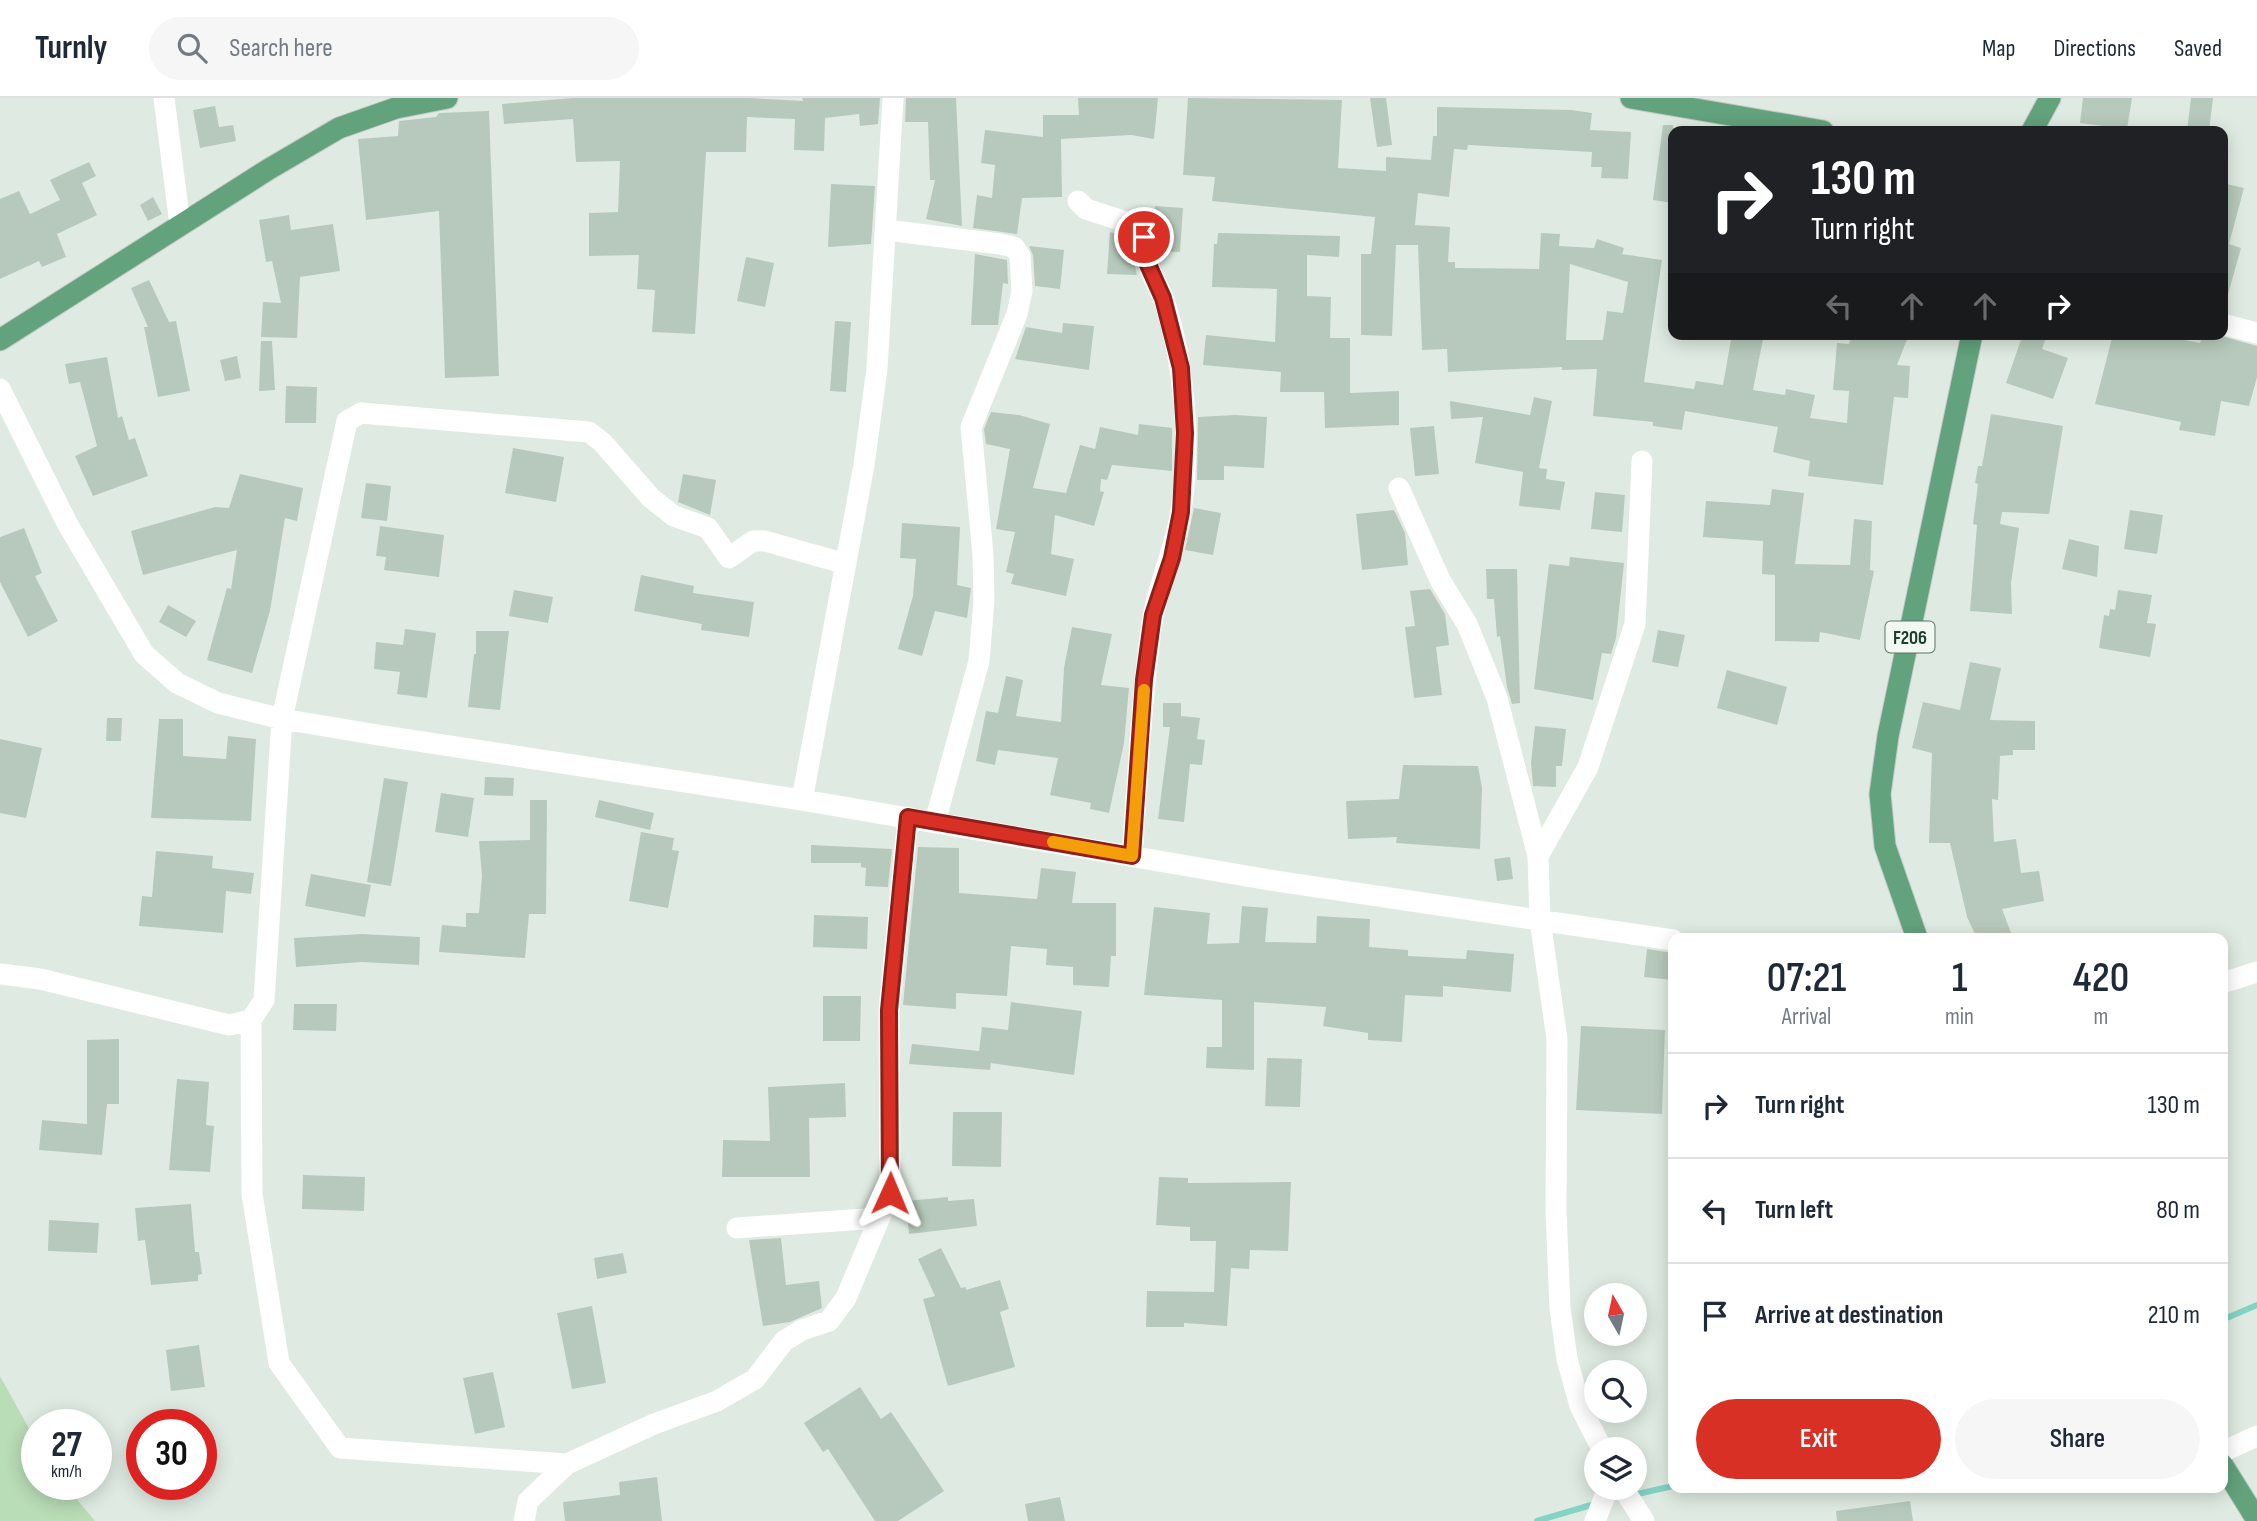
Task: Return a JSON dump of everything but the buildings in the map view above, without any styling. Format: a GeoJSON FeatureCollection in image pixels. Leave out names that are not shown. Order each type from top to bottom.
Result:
{"type":"FeatureCollection","features":[{"type":"Feature","properties":{"kind":"main road"},"geometry":{"type":"LineString","coordinates":[[0,340],[339,128],[396,108],[447,98]]}},
{"type":"Feature","properties":{"kind":"main road"},"geometry":{"type":"LineString","coordinates":[[1631,98],[1700,104],[1800,126]]}},
{"type":"Feature","properties":{"kind":"main road"},"geometry":{"type":"LineString","coordinates":[[2035,126],[2050,98]]}},
{"type":"Feature","properties":{"kind":"main road","name":"F206"},"geometry":{"type":"LineString","coordinates":[[1915,933],[1885,846],[1880,794],[1888,736],[1971,340]]}},
{"type":"Feature","properties":{"kind":"main road"},"geometry":{"type":"LineString","coordinates":[[2228,1475],[2250,1516]]}},
{"type":"Feature","properties":{"kind":"street"},"geometry":{"type":"LineString","coordinates":[[164,98],[180,225]]}},
{"type":"Feature","properties":{"kind":"street"},"geometry":{"type":"LineString","coordinates":[[802,800],[846,564],[877,369],[893,98]]}},
{"type":"Feature","properties":{"kind":"street"},"geometry":{"type":"LineString","coordinates":[[1078,201],[1086,209],[1138,226],[1144,237],[1146,260],[1163,298],[1181,368],[1185,433],[1181,512],[1172,558],[1153,615],[1146,667],[1132,856]]}},
{"type":"Feature","properties":{"kind":"street"},"geometry":{"type":"LineString","coordinates":[[886,230],[1000,244],[1014,247],[1020,256],[1022,291],[1017,314],[971,427],[983,555],[984,601],[979,661],[935,822]]}},
{"type":"Feature","properties":{"kind":"street"},"geometry":{"type":"LineString","coordinates":[[2228,326],[2257,334]]}},
{"type":"Feature","properties":{"kind":"street"},"geometry":{"type":"LineString","coordinates":[[0,389],[66,523],[144,654],[177,683],[218,703],[282,719],[1668,939]]}},
{"type":"Feature","properties":{"kind":"street"},"geometry":{"type":"LineString","coordinates":[[567,1464],[340,1448],[279,1363],[252,1194],[251,1020],[264,1000],[282,719],[344,429],[353,415],[361,413],[589,432],[651,498],[674,516],[708,528],[729,558],[753,541],[765,541],[846,564]]}},
{"type":"Feature","properties":{"kind":"street"},"geometry":{"type":"LineString","coordinates":[[1538,856],[1588,767],[1635,624],[1642,461]]}},
{"type":"Feature","properties":{"kind":"street"},"geometry":{"type":"LineString","coordinates":[[1399,488],[1440,580],[1467,624],[1497,698],[1538,856],[1540,920],[1557,1039],[1556,1211],[1560,1308],[1567,1359],[1580,1406],[1596,1437]]}},
{"type":"Feature","properties":{"kind":"street"},"geometry":{"type":"LineString","coordinates":[[524,1521],[528,1501],[567,1464],[654,1424],[717,1401],[755,1379],[784,1341],[802,1330],[829,1321],[846,1298],[890,1193],[889,1010],[908,817]]}},
{"type":"Feature","properties":{"kind":"street"},"geometry":{"type":"LineString","coordinates":[[2228,981],[2257,972]]}},
{"type":"Feature","properties":{"kind":"street"},"geometry":{"type":"LineString","coordinates":[[0,974],[40,979],[229,1025],[251,1020]]}},
{"type":"Feature","properties":{"kind":"street"},"geometry":{"type":"LineString","coordinates":[[737,1228],[879,1218]]}},
{"type":"Feature","properties":{"kind":"street"},"geometry":{"type":"LineString","coordinates":[[2228,1449],[2257,1436]]}},
{"type":"Feature","properties":{"kind":"street"},"geometry":{"type":"LineString","coordinates":[[1595,1521],[1603,1500]]}},
{"type":"Feature","properties":{"kind":"street"},"geometry":{"type":"LineString","coordinates":[[1631,1500],[1644,1521]]}},
{"type":"Feature","properties":{"kind":"green space"},"geometry":{"type":"Polygon","coordinates":[[[0,1376],[21,1414],[21,1500],[77,1500],[95,1521],[0,1521],[0,1376]]]}},
{"type":"Feature","properties":{"kind":"waterway"},"geometry":{"type":"LineString","coordinates":[[2228,1317],[2257,1305]]}},
{"type":"Feature","properties":{"kind":"waterway"},"geometry":{"type":"LineString","coordinates":[[1647,1492],[1668,1487]]}},
{"type":"Feature","properties":{"kind":"waterway"},"geometry":{"type":"LineString","coordinates":[[1537,1521],[1598,1503]]}},
{"type":"Feature","properties":{"kind":"slow traffic"},"geometry":{"type":"LineString","coordinates":[[1053,842],[1132,856],[1144,690]]}},
{"type":"Feature","properties":{"kind":"route"},"geometry":{"type":"LineString","coordinates":[[890,1193],[889,1010],[908,817],[1132,856],[1144,680],[1153,615],[1172,558],[1181,512],[1185,433],[1181,368],[1163,298],[1146,260],[1144,237]]}}]}
